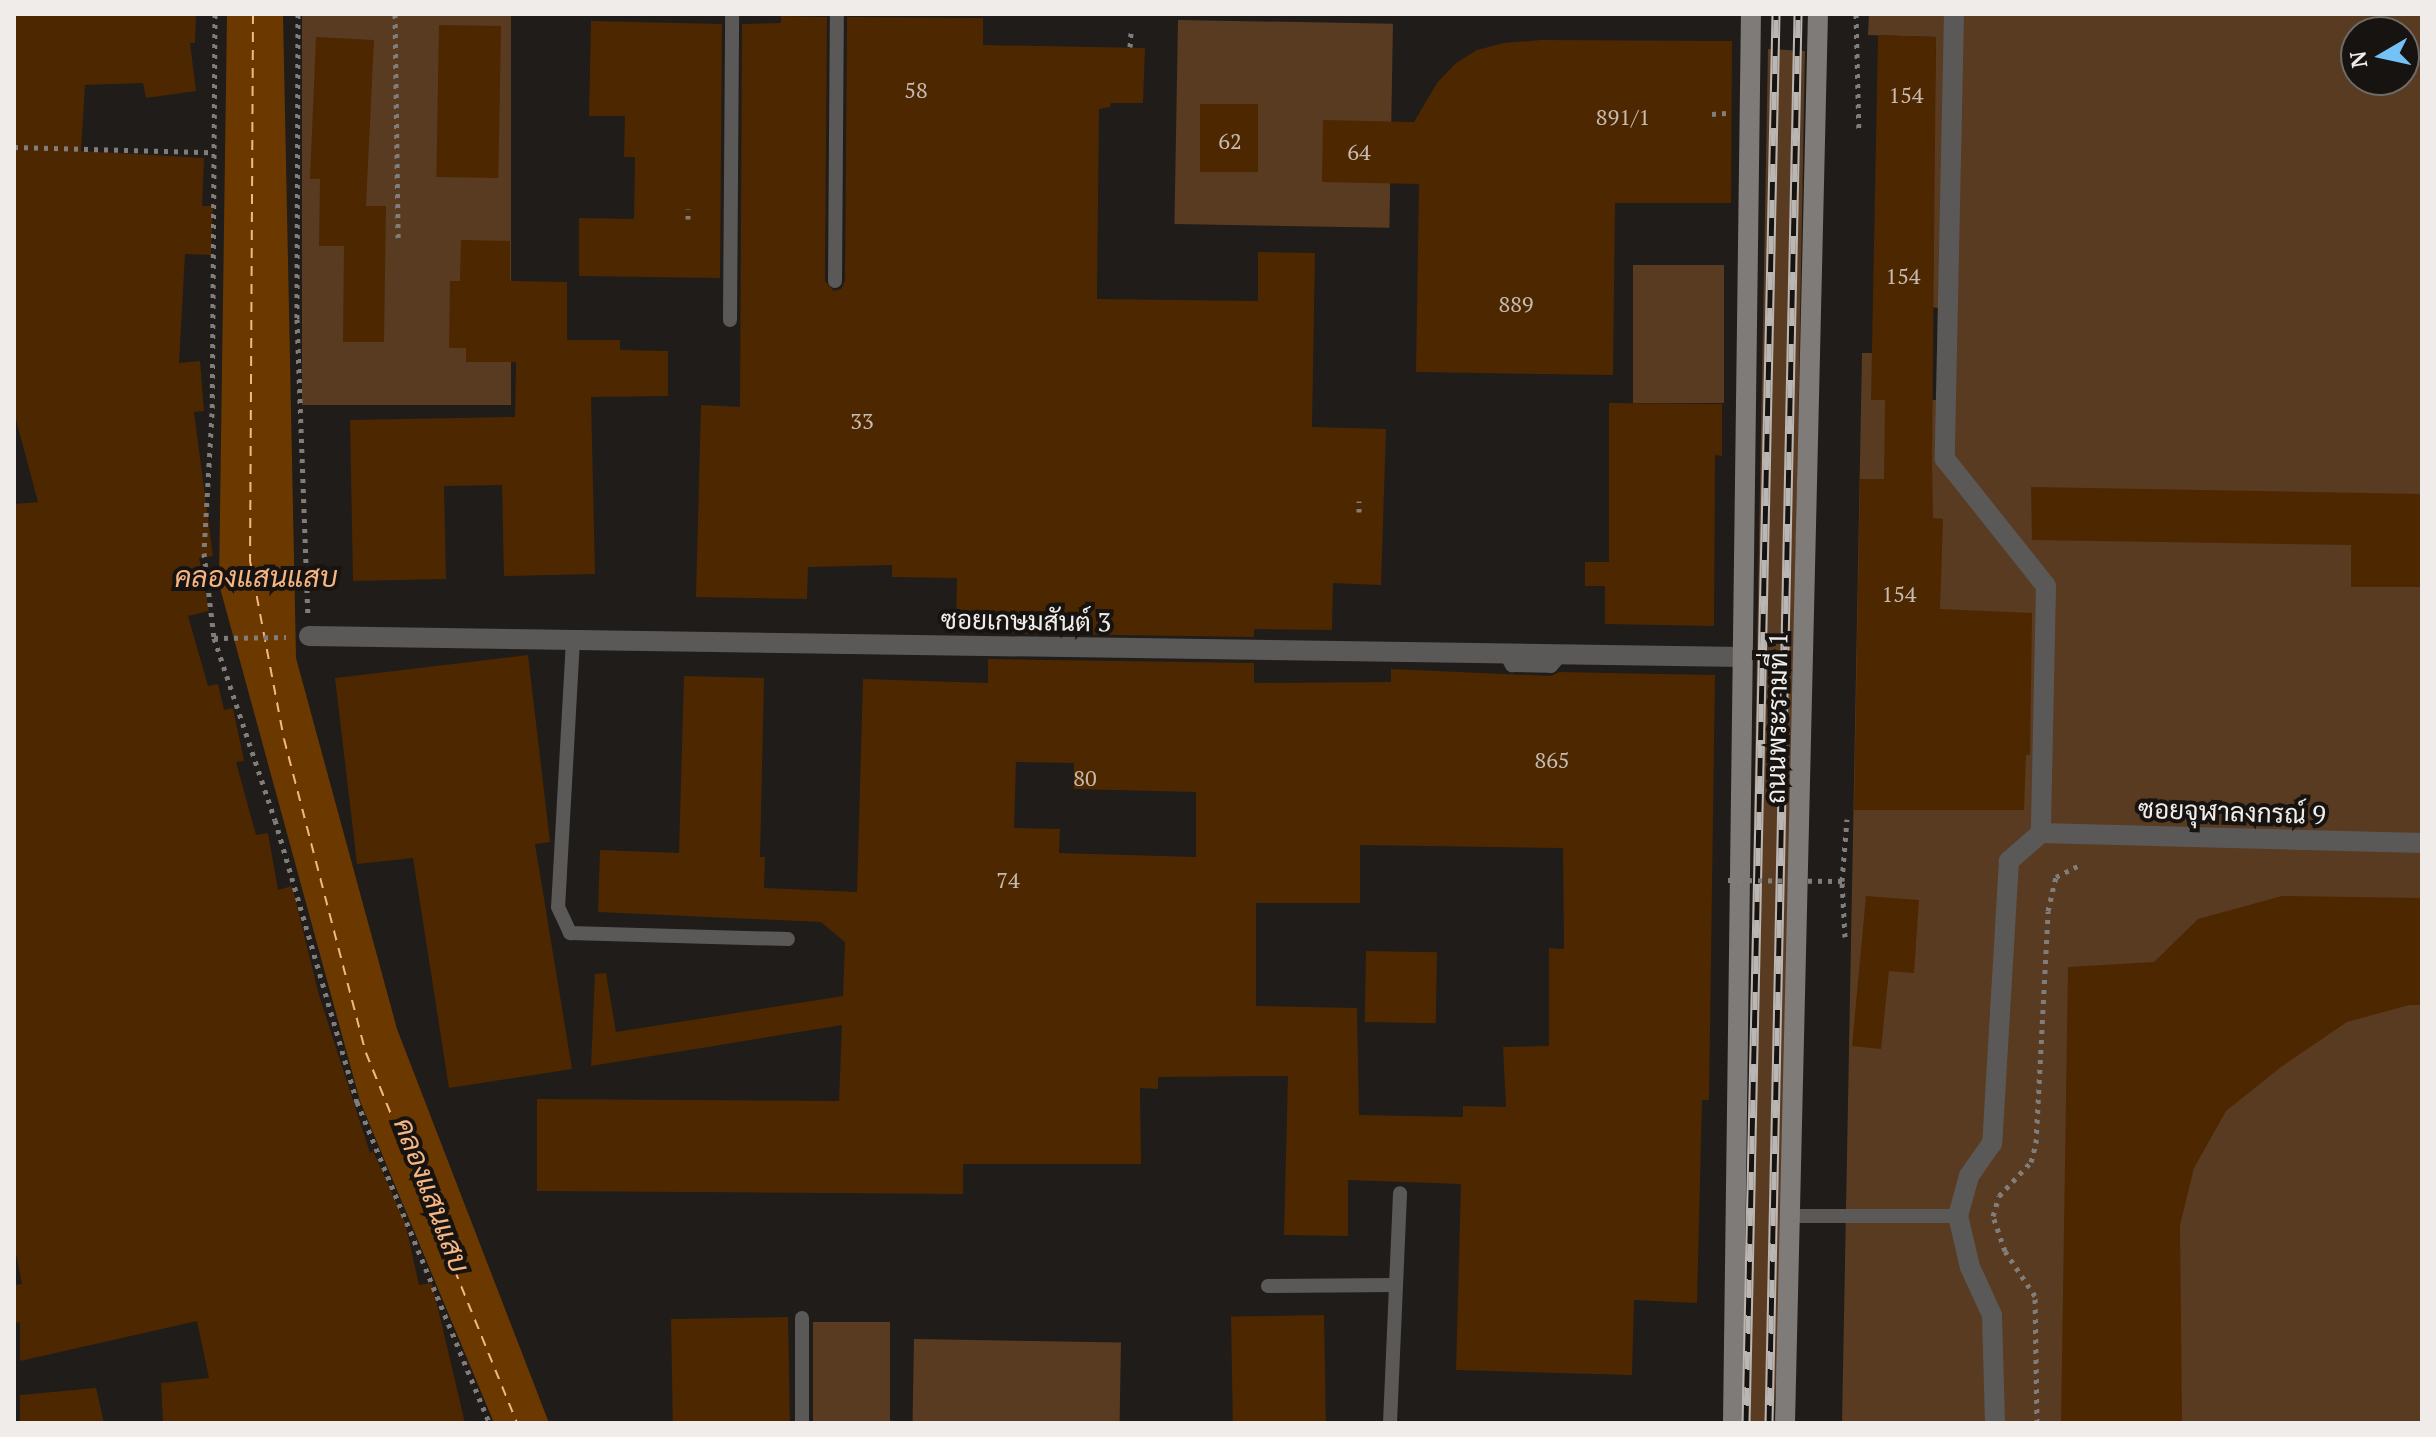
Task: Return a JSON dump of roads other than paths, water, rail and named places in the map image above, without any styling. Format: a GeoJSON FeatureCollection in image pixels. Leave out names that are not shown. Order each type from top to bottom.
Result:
{"type":"FeatureCollection","features":[{"type":"Feature","properties":{"kind":"main road","name":"ถนนพระรามที่ 1"},"geometry":{"type":"LineString","coordinates":[[1733,1423],[1751,14]]}},
{"type":"Feature","properties":{"kind":"main road","name":"ถนนพระรามที่ 1"},"geometry":{"type":"LineString","coordinates":[[1785,1423],[1793,1216],[1818,14]]}},
{"type":"Feature","properties":{"kind":"street"},"geometry":{"type":"LineString","coordinates":[[1954,14],[1945,459],[2046,586],[2041,833],[2009,861],[1992,1143],[1969,1176],[1958,1216],[1970,1267],[1992,1315],[1995,1423]]}},
{"type":"Feature","properties":{"kind":"street","name":"ซอยเกษมสันต์ 3"},"geometry":{"type":"LineString","coordinates":[[309,636],[1743,657]]}},
{"type":"Feature","properties":{"kind":"street","name":"ซอยจุฬาลงกรณ์ 9"},"geometry":{"type":"LineString","coordinates":[[2041,833],[2422,843]]}},
{"type":"Feature","properties":{"kind":"lane"},"geometry":{"type":"LineString","coordinates":[[730,320],[736,298],[732,14]]}},
{"type":"Feature","properties":{"kind":"lane"},"geometry":{"type":"LineString","coordinates":[[835,281],[837,14]]}},
{"type":"Feature","properties":{"kind":"lane"},"geometry":{"type":"LineString","coordinates":[[573,640],[558,907],[570,933],[788,939]]}},
{"type":"Feature","properties":{"kind":"lane"},"geometry":{"type":"LineString","coordinates":[[1390,1423],[1400,1193]]}},
{"type":"Feature","properties":{"kind":"lane"},"geometry":{"type":"LineString","coordinates":[[1793,1216],[1958,1216]]}},
{"type":"Feature","properties":{"kind":"lane"},"geometry":{"type":"LineString","coordinates":[[1268,1286],[1396,1285]]}},
{"type":"Feature","properties":{"kind":"lane"},"geometry":{"type":"LineString","coordinates":[[802,1318],[802,1423]]}},
{"type":"Feature","properties":{"kind":"water","name":"คลองแสนแสบ"},"geometry":{"type":"Polygon","coordinates":[[[227,14],[283,14],[296,658],[397,1029],[549,1423],[494,1423],[360,1101],[219,584],[227,14]]]}},
{"type":"Feature","properties":{"kind":"railway"},"geometry":{"type":"LineString","coordinates":[[1746,1423],[1776,14]]}},
{"type":"Feature","properties":{"kind":"railway"},"geometry":{"type":"LineString","coordinates":[[1769,1423],[1798,14]]}}]}
